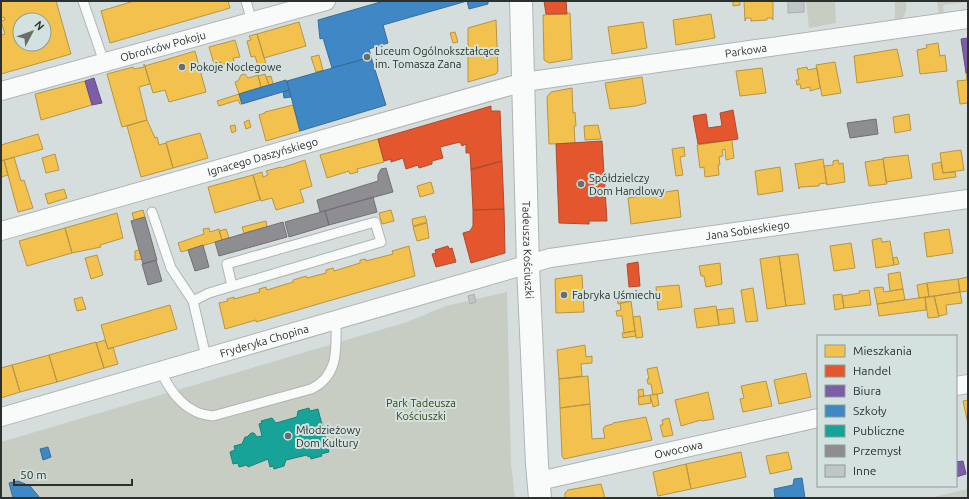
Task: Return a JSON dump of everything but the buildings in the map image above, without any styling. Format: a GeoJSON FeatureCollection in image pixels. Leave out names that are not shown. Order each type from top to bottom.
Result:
{"type":"FeatureCollection","features":[{"type":"Feature","properties":{"kind":"street","name":"Obrońców Pokoju"},"geometry":{"type":"LineString","coordinates":[[1,91],[326,1]]}},
{"type":"Feature","properties":{"kind":"street","name":"Tadeusza Kościuszki"},"geometry":{"type":"LineString","coordinates":[[521,1],[528,266],[540,490]]}},
{"type":"Feature","properties":{"kind":"street","name":"Parkowa"},"geometry":{"type":"LineString","coordinates":[[524,82],[968,19]]}},
{"type":"Feature","properties":{"kind":"street","name":"Ignacego Daszyńskiego"},"geometry":{"type":"LineString","coordinates":[[1,231],[524,82]]}},
{"type":"Feature","properties":{"kind":"street","name":"Jana Sobieskiego"},"geometry":{"type":"LineString","coordinates":[[528,266],[550,258],[968,199]]}},
{"type":"Feature","properties":{"kind":"street","name":"Fryderyka Chopina"},"geometry":{"type":"LineString","coordinates":[[1,416],[528,266]]}},
{"type":"Feature","properties":{"kind":"street"},"geometry":{"type":"LineString","coordinates":[[957,386],[968,384]]}},
{"type":"Feature","properties":{"kind":"street","name":"Owocowa"},"geometry":{"type":"LineString","coordinates":[[540,490],[817,418]]}},
{"type":"Feature","properties":{"kind":"lane"},"geometry":{"type":"LineString","coordinates":[[83,1],[104,62]]}},
{"type":"Feature","properties":{"kind":"lane"},"geometry":{"type":"LineString","coordinates":[[246,1],[252,22]]}},
{"type":"Feature","properties":{"kind":"lane"},"geometry":{"type":"LineString","coordinates":[[152,212],[171,268],[193,300],[206,357]]}},
{"type":"Feature","properties":{"kind":"lane"},"geometry":{"type":"LineString","coordinates":[[193,300],[208,293],[232,286],[381,242],[376,222],[228,264],[232,286]]}},
{"type":"Feature","properties":{"kind":"lane"},"geometry":{"type":"LineString","coordinates":[[160,370],[180,401],[191,410],[205,415],[213,416],[311,389],[323,382],[332,370],[336,350],[336,320]]}},
{"type":"Feature","properties":{"kind":"green space"},"geometry":{"type":"Polygon","coordinates":[[[806,1],[835,1],[836,23],[809,28],[806,1]]]}},
{"type":"Feature","properties":{"kind":"green space"},"geometry":{"type":"Polygon","coordinates":[[[895,1],[906,1],[906,12],[899,21],[866,27],[864,24],[895,20],[895,1]]]}},
{"type":"Feature","properties":{"kind":"green space"},"geometry":{"type":"Polygon","coordinates":[[[937,1],[968,2],[943,5],[944,15],[939,15],[937,1]]]}},
{"type":"Feature","properties":{"kind":"green space","name":"Park Tadeusza Kościuszki"},"geometry":{"type":"Polygon","coordinates":[[[507,292],[511,464],[515,498],[1,498],[1,442],[407,322],[446,306],[507,292]]]}},
{"type":"Feature","properties":{"kind":"green space"},"geometry":{"type":"Polygon","coordinates":[[[968,489],[968,498],[929,498],[968,489]]]}},
{"type":"Feature","properties":{"kind":"place","name":"Liceum Ogólnokształcące im. Tomasza Zana"},"geometry":{"type":"Point","coordinates":[367,57]}},
{"type":"Feature","properties":{"kind":"place","name":"Pokoje Noclegowe"},"geometry":{"type":"Point","coordinates":[182,67]}},
{"type":"Feature","properties":{"kind":"place","name":"Spółdzielczy Dom Handlowy"},"geometry":{"type":"Point","coordinates":[581,184]}},
{"type":"Feature","properties":{"kind":"place","name":"Fabryka Uśmiechu"},"geometry":{"type":"Point","coordinates":[564,295]}},
{"type":"Feature","properties":{"kind":"place","name":"Młodzieżowy Dom Kultury"},"geometry":{"type":"Point","coordinates":[288,436]}}]}
